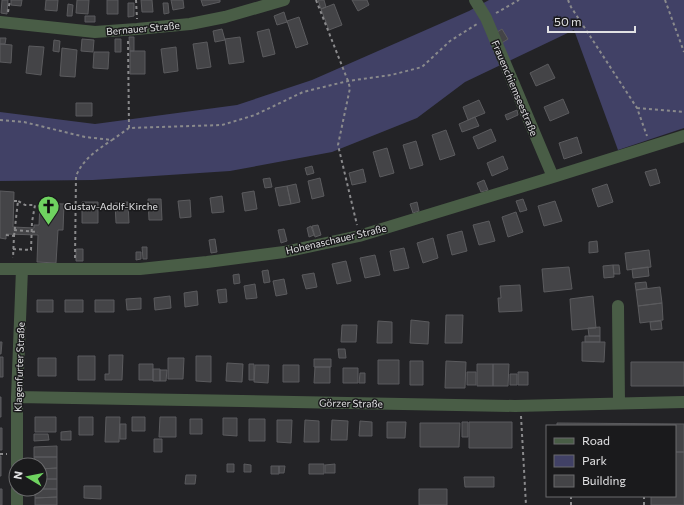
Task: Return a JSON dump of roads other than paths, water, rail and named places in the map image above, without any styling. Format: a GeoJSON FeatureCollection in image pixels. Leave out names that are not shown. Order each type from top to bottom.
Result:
{"type":"FeatureCollection","features":[{"type":"Feature","properties":{"kind":"street","name":"Bernauer Straße"},"geometry":{"type":"LineString","coordinates":[[0,22],[95,32],[190,24],[225,17],[284,0]]}},
{"type":"Feature","properties":{"kind":"street","name":"Frauenchiemseestraße"},"geometry":{"type":"LineString","coordinates":[[475,0],[486,18],[553,177]]}},
{"type":"Feature","properties":{"kind":"street","name":"Hohenaschauer Straße"},"geometry":{"type":"LineString","coordinates":[[0,269],[140,269],[284,252],[359,236],[684,136]]}},
{"type":"Feature","properties":{"kind":"street","name":"Klagenfurter Straße"},"geometry":{"type":"LineString","coordinates":[[17,269],[17,457]]}},
{"type":"Feature","properties":{"kind":"street"},"geometry":{"type":"LineString","coordinates":[[618,306],[619,402]]}},
{"type":"Feature","properties":{"kind":"street","name":"Görzer Straße"},"geometry":{"type":"LineString","coordinates":[[17,397],[520,406],[619,402],[684,402]]}},
{"type":"Feature","properties":{"kind":"place","name":"Gustav-Adolf-Kirche"},"geometry":{"type":"Point","coordinates":[48,226]}}]}
